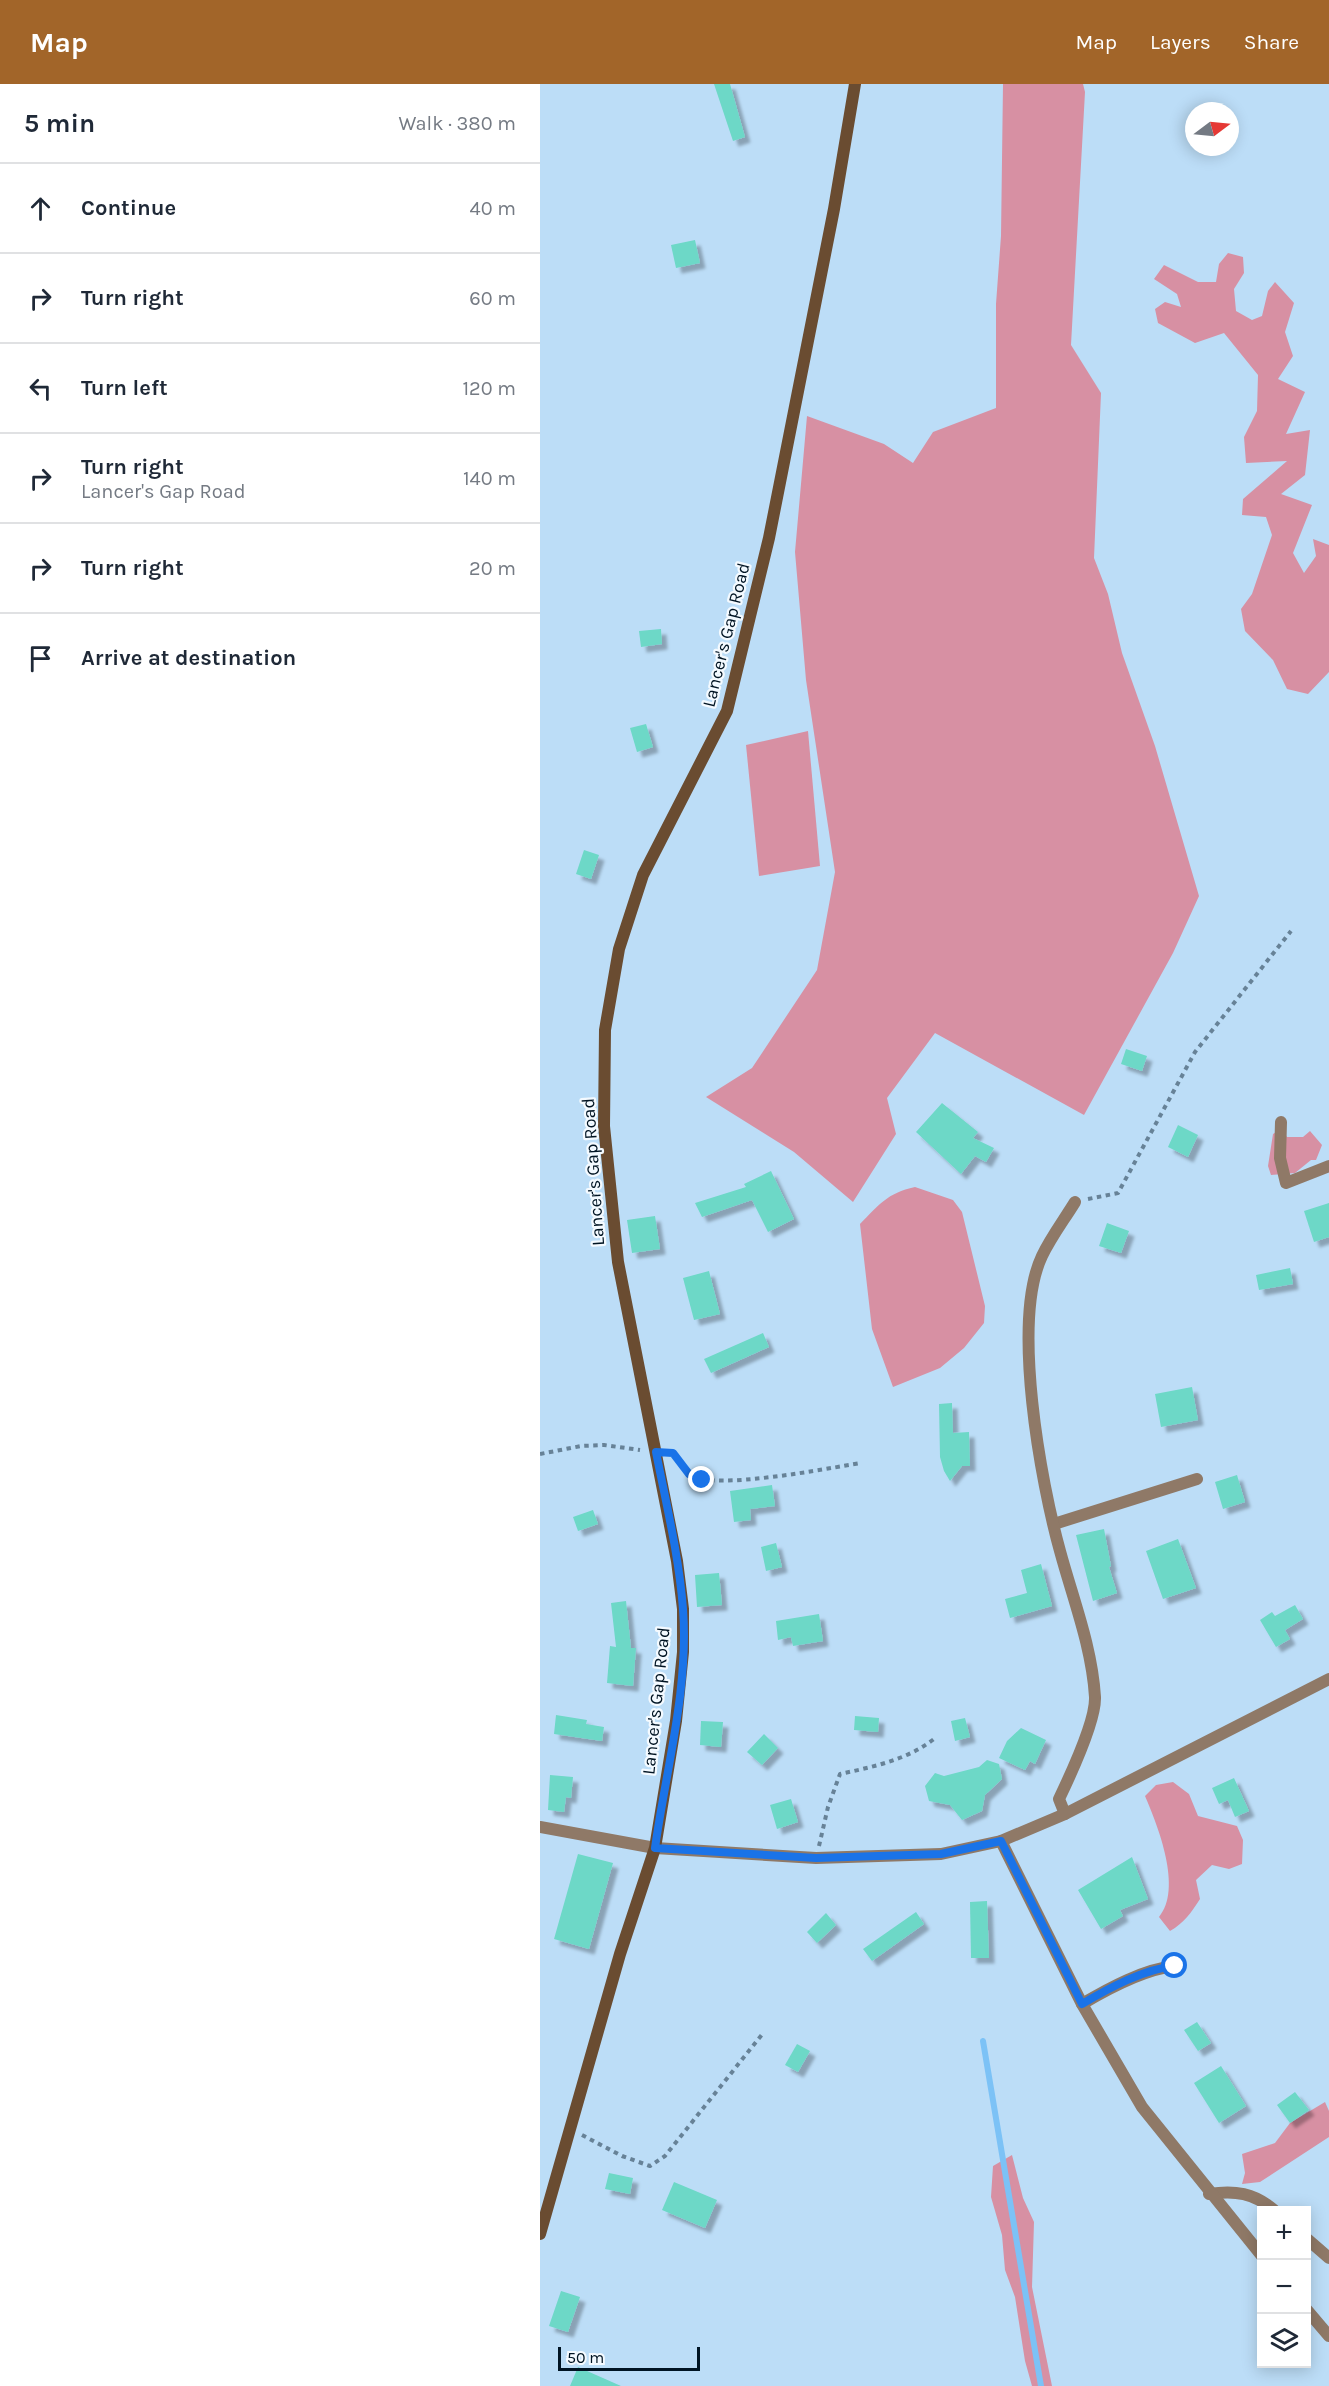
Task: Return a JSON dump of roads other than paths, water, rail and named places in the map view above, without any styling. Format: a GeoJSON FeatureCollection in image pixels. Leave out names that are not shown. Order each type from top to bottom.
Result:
{"type":"FeatureCollection","features":[{"type":"Feature","properties":{"kind":"main road","name":"Lancer's Gap Road"},"geometry":{"type":"LineString","coordinates":[[540,2234],[543,2213],[570,2129],[620,1954],[655,1848],[676,1721],[683,1652],[683,1609],[677,1561],[618,1262],[604,1126],[605,1029],[619,950],[643,875],[727,711],[769,538],[834,209],[855,84]]}},
{"type":"Feature","properties":{"kind":"street"},"geometry":{"type":"LineString","coordinates":[[1281,1122],[1280,1158],[1286,1183],[1329,1166]]}},
{"type":"Feature","properties":{"kind":"street"},"geometry":{"type":"LineString","coordinates":[[1065,1814],[1059,1799],[1081,1752],[1095,1699],[1082,1626],[1045,1484],[1030,1382],[1028,1341],[1030,1297],[1041,1257],[1075,1202]]}},
{"type":"Feature","properties":{"kind":"street"},"geometry":{"type":"LineString","coordinates":[[1054,1524],[1197,1479]]}},
{"type":"Feature","properties":{"kind":"street"},"geometry":{"type":"LineString","coordinates":[[540,1827],[655,1848],[816,1858],[941,1854],[1001,1841],[1065,1814],[1329,1679]]}},
{"type":"Feature","properties":{"kind":"street"},"geometry":{"type":"LineString","coordinates":[[1001,1841],[1082,2004],[1142,2107],[1209,2194],[1257,2250]]}},
{"type":"Feature","properties":{"kind":"street"},"geometry":{"type":"LineString","coordinates":[[1082,2004],[1099,1994],[1161,1967],[1175,1966]]}},
{"type":"Feature","properties":{"kind":"street"},"geometry":{"type":"LineString","coordinates":[[1209,2194],[1232,2190],[1260,2199],[1268,2206]]}},
{"type":"Feature","properties":{"kind":"street"},"geometry":{"type":"LineString","coordinates":[[1311,2242],[1329,2258]]}},
{"type":"Feature","properties":{"kind":"street"},"geometry":{"type":"LineString","coordinates":[[1310,2314],[1329,2336]]}},
{"type":"Feature","properties":{"kind":"waterway"},"geometry":{"type":"LineString","coordinates":[[983,2041],[1041,2386]]}}]}
